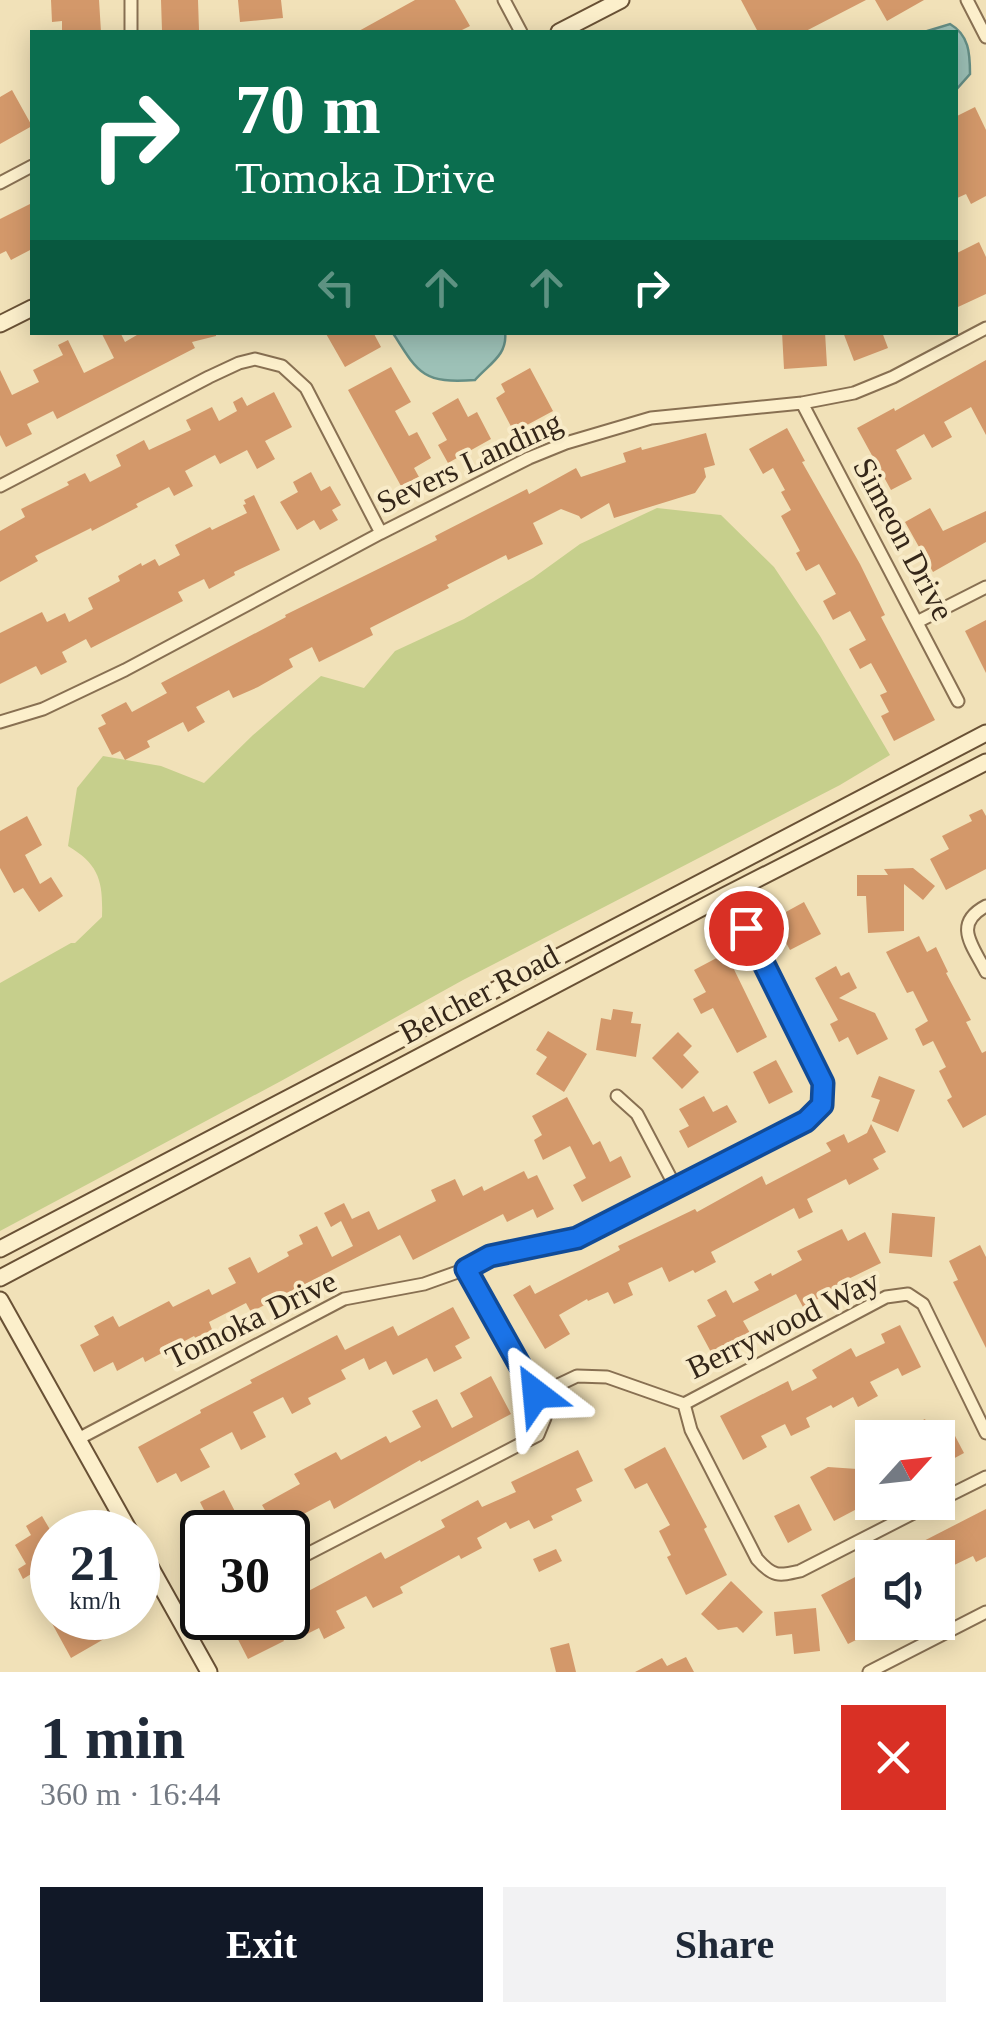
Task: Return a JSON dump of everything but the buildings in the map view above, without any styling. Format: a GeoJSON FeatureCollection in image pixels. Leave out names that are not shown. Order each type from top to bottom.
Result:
{"type":"FeatureCollection","features":[{"type":"Feature","properties":{"kind":"main road"},"geometry":{"type":"LineString","coordinates":[[563,30],[621,0]]}},
{"type":"Feature","properties":{"kind":"main road"},"geometry":{"type":"LineString","coordinates":[[0,324],[30,309]]}},
{"type":"Feature","properties":{"kind":"main road","name":"Belcher Road"},"geometry":{"type":"LineString","coordinates":[[0,1249],[986,734]]}},
{"type":"Feature","properties":{"kind":"main road","name":"Belcher Road"},"geometry":{"type":"LineString","coordinates":[[0,1278],[986,762]]}},
{"type":"Feature","properties":{"kind":"main road"},"geometry":{"type":"LineString","coordinates":[[0,1300],[118,1510]]}},
{"type":"Feature","properties":{"kind":"main road"},"geometry":{"type":"LineString","coordinates":[[160,1584],[209,1672]]}},
{"type":"Feature","properties":{"kind":"street"},"geometry":{"type":"LineString","coordinates":[[132,0],[132,30]]}},
{"type":"Feature","properties":{"kind":"street"},"geometry":{"type":"LineString","coordinates":[[504,0],[520,30]]}},
{"type":"Feature","properties":{"kind":"street"},"geometry":{"type":"LineString","coordinates":[[967,0],[986,37]]}},
{"type":"Feature","properties":{"kind":"street"},"geometry":{"type":"LineString","coordinates":[[0,183],[30,167]]}},
{"type":"Feature","properties":{"kind":"street","name":"Severs Landing"},"geometry":{"type":"LineString","coordinates":[[0,722],[43,708],[125,670],[381,533],[566,443],[651,418],[854,393],[894,377],[986,328]]}},
{"type":"Feature","properties":{"kind":"street"},"geometry":{"type":"LineString","coordinates":[[0,486],[209,376],[255,359],[282,366],[306,388],[381,533]]}},
{"type":"Feature","properties":{"kind":"street","name":"Simeon Drive"},"geometry":{"type":"LineString","coordinates":[[802,402],[958,701]]}},
{"type":"Feature","properties":{"kind":"street"},"geometry":{"type":"LineString","coordinates":[[917,622],[986,587]]}},
{"type":"Feature","properties":{"kind":"street"},"geometry":{"type":"LineString","coordinates":[[986,906],[975,912],[966,933],[986,972]]}},
{"type":"Feature","properties":{"kind":"street","name":"Tomoka Drive"},"geometry":{"type":"LineString","coordinates":[[78,1439],[344,1299],[424,1284],[490,1256],[577,1238],[806,1121],[822,1105],[823,1083],[746,928]]}},
{"type":"Feature","properties":{"kind":"street"},"geometry":{"type":"LineString","coordinates":[[617,1096],[637,1114],[676,1188]]}},
{"type":"Feature","properties":{"kind":"street"},"geometry":{"type":"LineString","coordinates":[[310,1553],[538,1435],[544,1418],[536,1394],[466,1269]]}},
{"type":"Feature","properties":{"kind":"street","name":"Berrywood Way"},"geometry":{"type":"LineString","coordinates":[[684,1404],[886,1297],[908,1294],[922,1304],[986,1433]]}},
{"type":"Feature","properties":{"kind":"street"},"geometry":{"type":"LineString","coordinates":[[536,1394],[578,1376],[607,1377],[684,1404],[691,1430],[757,1560],[778,1576],[800,1570],[900,1520]]}},
{"type":"Feature","properties":{"kind":"street"},"geometry":{"type":"LineString","coordinates":[[955,1492],[986,1476]]}},
{"type":"Feature","properties":{"kind":"street"},"geometry":{"type":"LineString","coordinates":[[869,1672],[986,1612]]}},
{"type":"Feature","properties":{"kind":"green space"},"geometry":{"type":"Polygon","coordinates":[[[657,508],[721,515],[774,567],[890,755],[0,1231],[0,983],[75,943],[102,917],[97,876],[87,860],[68,846],[77,788],[103,756],[161,766],[204,783],[321,676],[364,688],[395,651],[464,619],[533,578],[580,544],[657,508]]]}},
{"type":"Feature","properties":{"kind":"water"},"geometry":{"type":"Polygon","coordinates":[[[950,24],[958,30],[930,30],[950,24]]]}},
{"type":"Feature","properties":{"kind":"water"},"geometry":{"type":"Polygon","coordinates":[[[958,30],[967,45],[970,74],[958,88],[958,30]]]}},
{"type":"Feature","properties":{"kind":"water"},"geometry":{"type":"Polygon","coordinates":[[[394,335],[505,335],[501,353],[475,380],[433,377],[409,358],[394,335]]]}},
{"type":"Feature","properties":{"kind":"route"},"geometry":{"type":"LineString","coordinates":[[536,1394],[466,1269],[490,1256],[577,1238],[806,1121],[822,1105],[823,1083],[746,928]]}}]}
